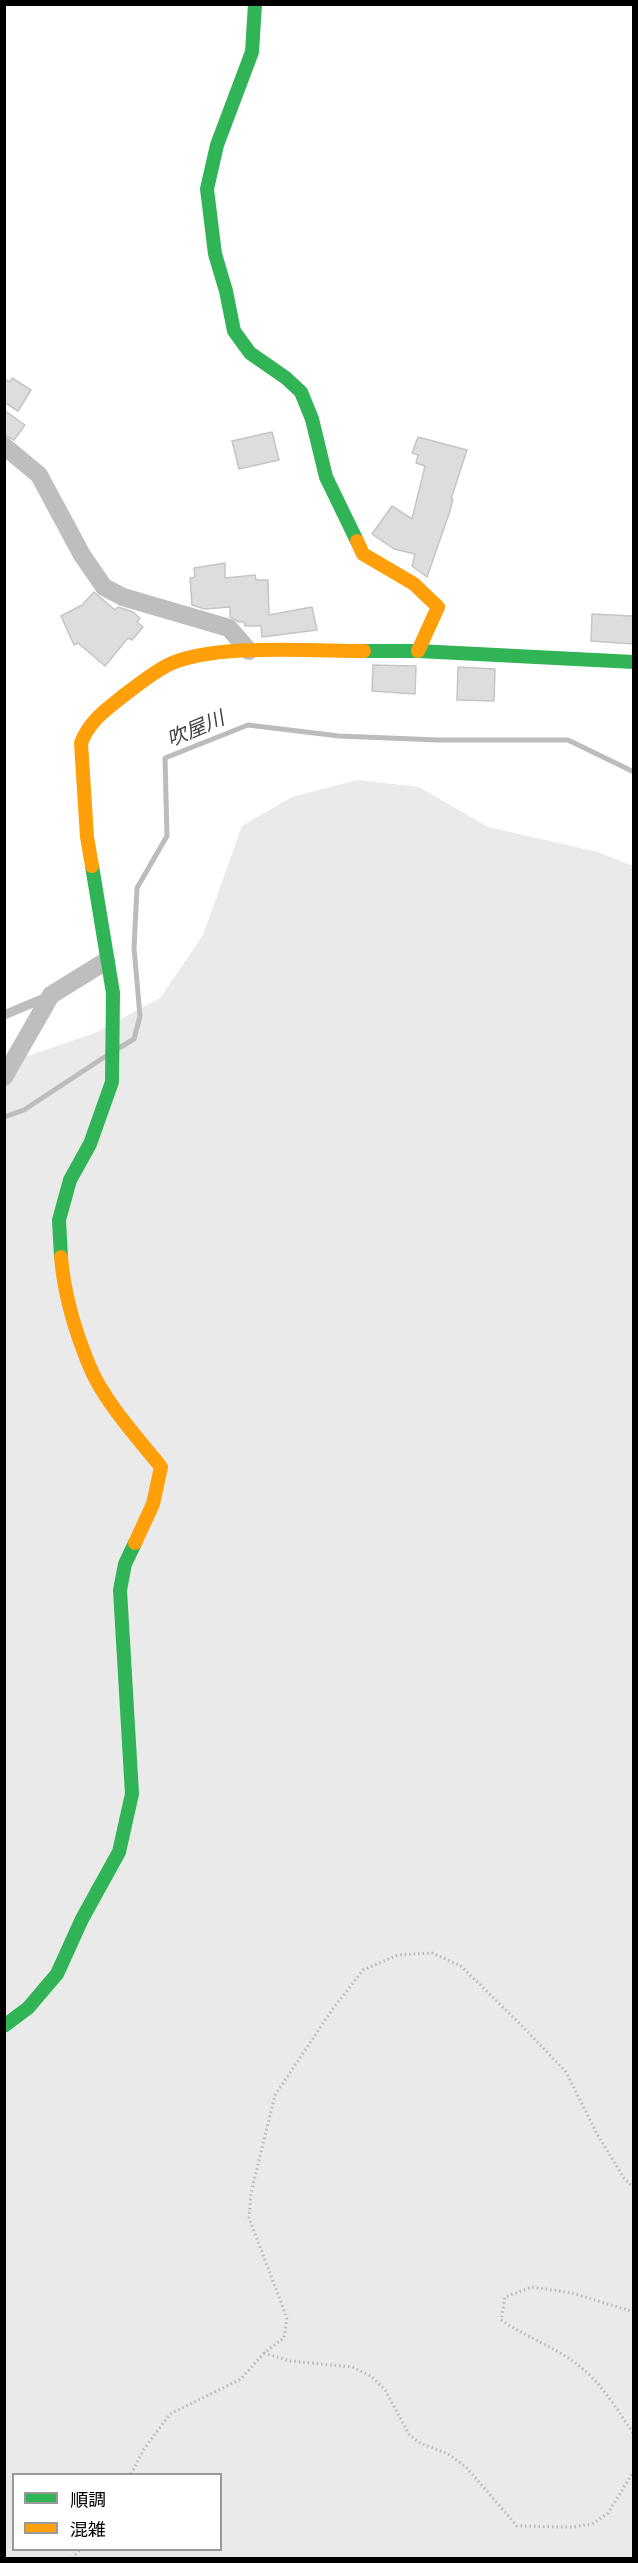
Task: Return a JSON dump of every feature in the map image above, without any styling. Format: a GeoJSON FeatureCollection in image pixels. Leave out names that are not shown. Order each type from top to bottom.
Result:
{"type":"FeatureCollection","features":[{"type":"Feature","properties":{"kind":"street"},"geometry":{"type":"LineString","coordinates":[[255,4],[252,52],[217,145],[207,189],[215,254],[226,291],[234,331],[250,353],[286,378],[301,392],[312,419],[326,477],[363,554],[414,584],[438,607],[418,651]]}},
{"type":"Feature","properties":{"kind":"street"},"geometry":{"type":"LineString","coordinates":[[4,446],[39,475],[82,555],[104,587],[123,597],[230,628],[249,651]]}},
{"type":"Feature","properties":{"kind":"street"},"geometry":{"type":"LineString","coordinates":[[4,2026],[28,2008],[57,1974],[82,1919],[119,1852],[132,1794],[120,1590],[125,1564],[153,1504],[161,1467],[120,1416],[89,1366],[69,1305],[62,1264],[59,1220],[70,1180],[90,1144],[112,1082],[113,993],[87,837],[81,743],[86,730],[96,718],[169,664],[195,655],[249,651],[418,651],[633,662]]}},
{"type":"Feature","properties":{"kind":"street"},"geometry":{"type":"LineString","coordinates":[[4,1077],[51,995],[106,961]]}},
{"type":"Feature","properties":{"kind":"lane"},"geometry":{"type":"LineString","coordinates":[[4,1015],[51,995]]}},
{"type":"Feature","properties":{"kind":"path"},"geometry":{"type":"LineString","coordinates":[[132,2473],[144,2449],[170,2414],[241,2379],[264,2353],[284,2338],[287,2318],[249,2218],[251,2193],[275,2095],[332,2010],[363,1970],[398,1955],[432,1953],[461,1966],[566,2072],[597,2134],[624,2178],[633,2188]]}},
{"type":"Feature","properties":{"kind":"path"},"geometry":{"type":"LineString","coordinates":[[633,2312],[572,2293],[531,2287],[505,2297],[501,2320],[577,2364],[602,2389],[633,2434]]}},
{"type":"Feature","properties":{"kind":"path"},"geometry":{"type":"LineString","coordinates":[[264,2353],[290,2361],[352,2367],[371,2376],[385,2390],[409,2434],[418,2442],[448,2454],[466,2467],[516,2526],[573,2527],[592,2524],[608,2512],[633,2471]]}},
{"type":"Feature","properties":{"kind":"shaded area"},"geometry":{"type":"Polygon","coordinates":[[[357,780],[419,787],[488,827],[598,852],[633,866],[633,2558],[5,2558],[4,1064],[95,1033],[160,998],[203,935],[242,826],[292,797],[357,780]]]}},
{"type":"Feature","properties":{"kind":"building"},"geometry":{"type":"Polygon","coordinates":[[[12,378],[31,390],[18,411],[4,402],[4,379],[10,382],[12,378]]]}},
{"type":"Feature","properties":{"kind":"building"},"geometry":{"type":"Polygon","coordinates":[[[4,410],[25,425],[14,440],[4,435],[4,410]]]}},
{"type":"Feature","properties":{"kind":"building"},"geometry":{"type":"Polygon","coordinates":[[[272,432],[279,460],[239,469],[232,441],[272,432]]]}},
{"type":"Feature","properties":{"kind":"building"},"geometry":{"type":"Polygon","coordinates":[[[418,437],[467,450],[451,499],[453,499],[450,511],[427,577],[412,566],[415,554],[394,549],[372,534],[392,506],[412,519],[425,466],[416,463],[418,455],[412,453],[418,437]]]}},
{"type":"Feature","properties":{"kind":"building"},"geometry":{"type":"Polygon","coordinates":[[[225,563],[225,578],[255,575],[256,580],[268,580],[269,615],[312,607],[317,630],[262,637],[261,626],[245,626],[244,622],[230,617],[230,607],[205,609],[192,605],[190,578],[195,577],[194,568],[225,563]]]}},
{"type":"Feature","properties":{"kind":"building"},"geometry":{"type":"Polygon","coordinates":[[[94,592],[115,610],[118,607],[133,612],[140,618],[137,622],[143,627],[132,640],[128,638],[105,666],[78,643],[74,645],[61,616],[82,605],[94,592]]]}},
{"type":"Feature","properties":{"kind":"building"},"geometry":{"type":"Polygon","coordinates":[[[592,614],[633,616],[633,644],[591,641],[592,614]]]}},
{"type":"Feature","properties":{"kind":"building"},"geometry":{"type":"Polygon","coordinates":[[[373,665],[416,666],[415,694],[372,691],[373,665]]]}},
{"type":"Feature","properties":{"kind":"building"},"geometry":{"type":"Polygon","coordinates":[[[458,667],[495,669],[494,701],[457,700],[458,667]]]}},
{"type":"Feature","properties":{"kind":"waterway","name":"吹屋川"},"geometry":{"type":"LineString","coordinates":[[119,1048],[134,1039],[140,1016],[134,948],[137,888],[167,836],[165,758],[248,725],[339,736],[438,740],[568,740],[634,772]]}},
{"type":"Feature","properties":{"kind":"waterway","name":"吹屋川"},"geometry":{"type":"LineString","coordinates":[[4,1117],[24,1110],[106,1056]]}},
{"type":"Feature","properties":{"kind":"traffic: fast"},"geometry":{"type":"LineString","coordinates":[[255,4],[252,52],[217,145],[207,189],[215,254],[226,291],[234,331],[250,353],[286,378],[301,392],[312,419],[326,477],[357,541]]}},
{"type":"Feature","properties":{"kind":"traffic: fast"},"geometry":{"type":"LineString","coordinates":[[364,651],[418,651],[634,662]]}},
{"type":"Feature","properties":{"kind":"traffic: fast"},"geometry":{"type":"LineString","coordinates":[[61,1257],[59,1220],[70,1180],[90,1144],[112,1082],[113,993],[92,866]]}},
{"type":"Feature","properties":{"kind":"traffic: fast"},"geometry":{"type":"LineString","coordinates":[[4,2026],[28,2008],[57,1974],[82,1919],[119,1852],[132,1794],[120,1590],[125,1564],[135,1543]]}},
{"type":"Feature","properties":{"kind":"traffic: slow"},"geometry":{"type":"LineString","coordinates":[[357,541],[363,554],[414,584],[438,607],[418,651]]}},
{"type":"Feature","properties":{"kind":"traffic: slow"},"geometry":{"type":"LineString","coordinates":[[92,866],[87,837],[81,743],[93,722],[104,711],[151,675],[187,658],[236,651],[364,651]]}},
{"type":"Feature","properties":{"kind":"traffic: slow"},"geometry":{"type":"LineString","coordinates":[[61,1257],[71,1312],[95,1378],[121,1418],[161,1467],[153,1504],[135,1543]]}}]}
